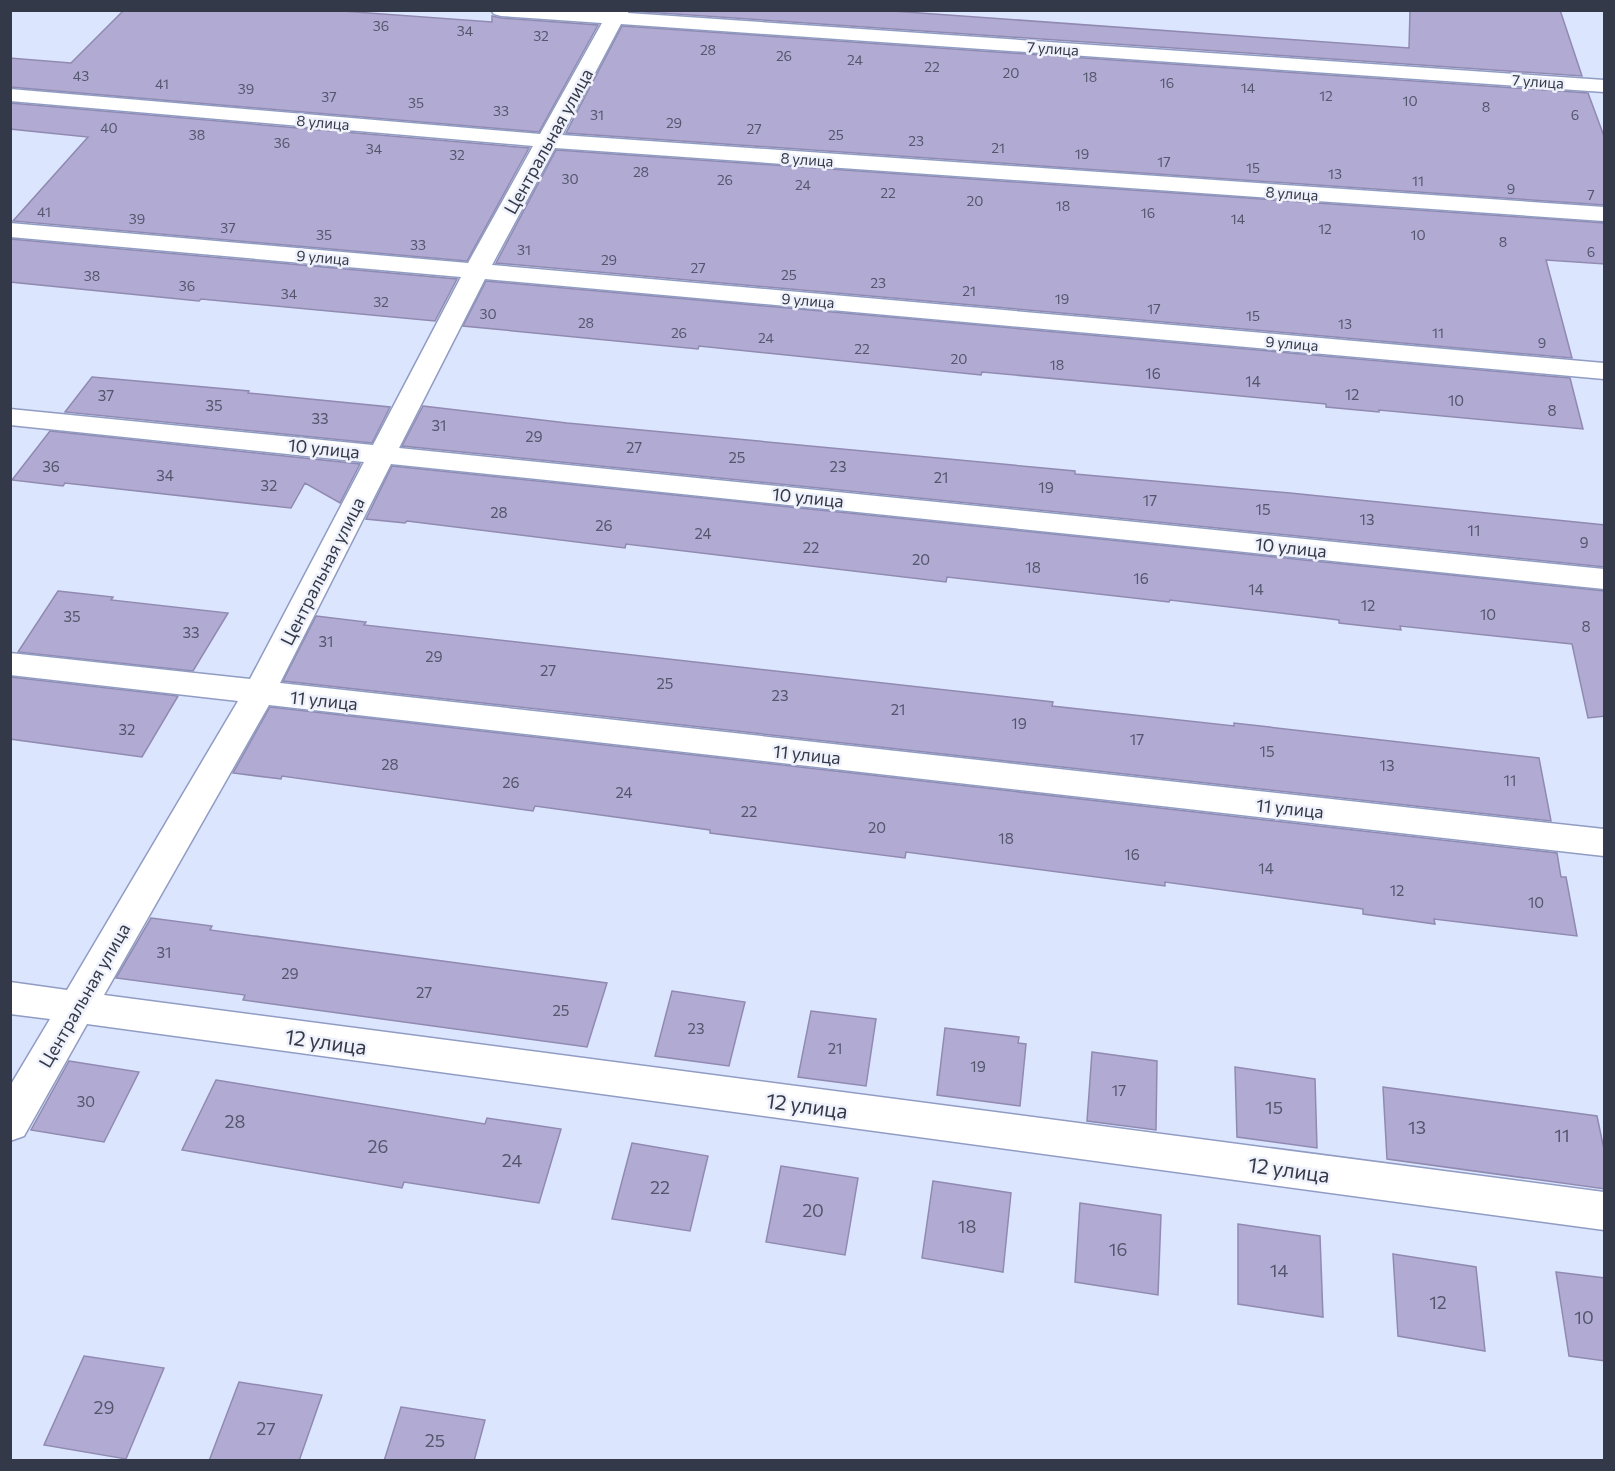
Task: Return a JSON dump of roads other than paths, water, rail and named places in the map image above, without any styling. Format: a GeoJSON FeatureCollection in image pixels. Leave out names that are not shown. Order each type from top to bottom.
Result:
{"type":"FeatureCollection","features":[{"type":"Feature","properties":{"kind":"street","name":"7 улица"},"geometry":{"type":"LineString","coordinates":[[501,10],[617,15],[1605,86]]}},
{"type":"Feature","properties":{"kind":"street","name":"Центральная улица"},"geometry":{"type":"LineString","coordinates":[[10,1123],[259,693],[477,270],[617,15]]}},
{"type":"Feature","properties":{"kind":"street","name":"8 улица"},"geometry":{"type":"LineString","coordinates":[[10,95],[549,141],[1605,214]]}},
{"type":"Feature","properties":{"kind":"street","name":"9 улица"},"geometry":{"type":"LineString","coordinates":[[10,230],[1605,371]]}},
{"type":"Feature","properties":{"kind":"street","name":"10 улица"},"geometry":{"type":"LineString","coordinates":[[10,417],[1605,579]]}},
{"type":"Feature","properties":{"kind":"street","name":"11 улица"},"geometry":{"type":"LineString","coordinates":[[10,664],[1605,843]]}},
{"type":"Feature","properties":{"kind":"street","name":"12 улица"},"geometry":{"type":"LineString","coordinates":[[10,999],[1605,1211]]}}]}
